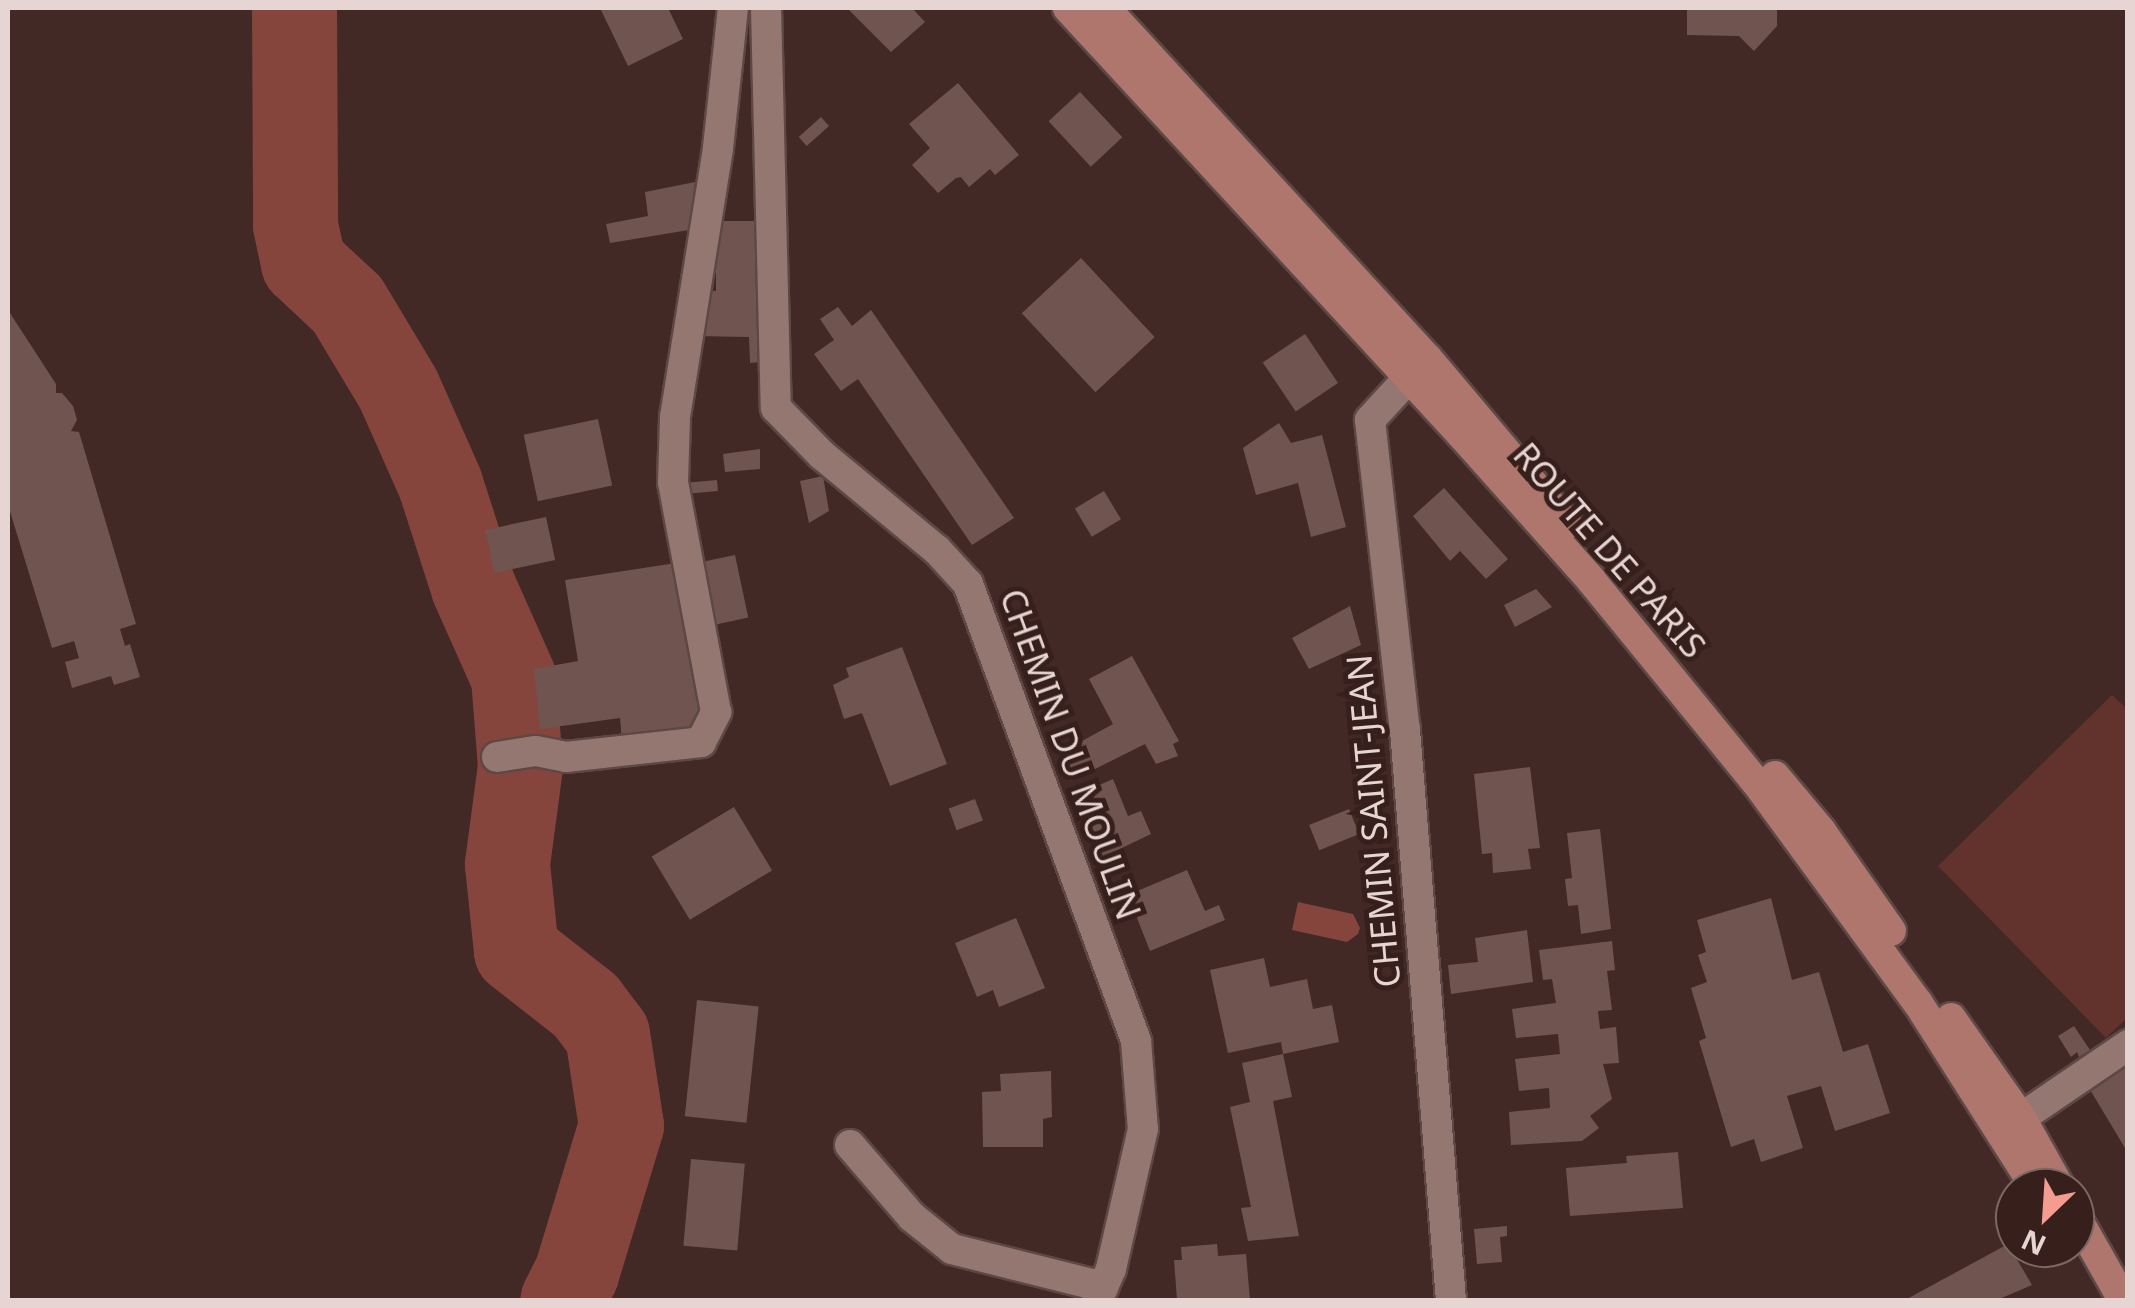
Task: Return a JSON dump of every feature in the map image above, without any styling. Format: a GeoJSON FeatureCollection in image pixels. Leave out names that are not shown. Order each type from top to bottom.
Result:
{"type":"FeatureCollection","features":[{"type":"Feature","properties":{"kind":"main road","name":"ROUTE DE PARIS"},"geometry":{"type":"LineString","coordinates":[[1068,8],[1418,367],[1756,782],[1918,1003],[2023,1168]]}},
{"type":"Feature","properties":{"kind":"main road","name":"ROUTE DE PARIS"},"geometry":{"type":"LineString","coordinates":[[1104,8],[1821,831],[2021,1118],[2049,1168]]}},
{"type":"Feature","properties":{"kind":"main road"},"geometry":{"type":"LineString","coordinates":[[2095,1250],[2123,1300]]}},
{"type":"Feature","properties":{"kind":"main road"},"geometry":{"type":"LineString","coordinates":[[2082,1268],[2100,1300]]}},
{"type":"Feature","properties":{"kind":"street"},"geometry":{"type":"LineString","coordinates":[[497,758],[536,751],[566,756],[701,742],[716,712],[673,466],[675,417],[718,148],[733,8]]}},
{"type":"Feature","properties":{"kind":"street","name":"CHEMIN DU MOULIN"},"geometry":{"type":"LineString","coordinates":[[766,8],[776,408],[822,455],[937,550],[968,584],[1136,1040],[1143,1129],[1100,1294]]}},
{"type":"Feature","properties":{"kind":"street","name":"CHEMIN SAINT-JEAN"},"geometry":{"type":"LineString","coordinates":[[1418,367],[1370,420],[1406,730],[1451,1300]]}},
{"type":"Feature","properties":{"kind":"street"},"geometry":{"type":"LineString","coordinates":[[2021,1118],[2128,1046]]}},
{"type":"Feature","properties":{"kind":"street"},"geometry":{"type":"LineString","coordinates":[[850,1145],[912,1217],[952,1249],[1100,1294]]}},
{"type":"Feature","properties":{"kind":"shaded area"},"geometry":{"type":"Polygon","coordinates":[[[2112,695],[2128,710],[2128,1017],[2106,1038],[1938,866],[2112,695]]]}},
{"type":"Feature","properties":{"kind":"shaded area"},"geometry":{"type":"Polygon","coordinates":[[[1298,902],[1353,914],[1360,928],[1358,934],[1347,942],[1292,930],[1298,902]]]}},
{"type":"Feature","properties":{"kind":"building"},"geometry":{"type":"Polygon","coordinates":[[[600,8],[668,8],[683,39],[628,66],[600,8]]]}},
{"type":"Feature","properties":{"kind":"building"},"geometry":{"type":"Polygon","coordinates":[[[847,8],[912,8],[925,22],[891,52],[847,8]]]}},
{"type":"Feature","properties":{"kind":"building"},"geometry":{"type":"Polygon","coordinates":[[[1687,8],[1777,8],[1777,26],[1754,51],[1739,36],[1687,35],[1687,8]]]}},
{"type":"Feature","properties":{"kind":"building"},"geometry":{"type":"Polygon","coordinates":[[[958,83],[1019,155],[995,175],[990,169],[969,187],[961,177],[956,178],[938,193],[912,165],[930,148],[909,124],[958,83]]]}},
{"type":"Feature","properties":{"kind":"building"},"geometry":{"type":"Polygon","coordinates":[[[1080,92],[1122,137],[1091,167],[1049,121],[1080,92]]]}},
{"type":"Feature","properties":{"kind":"building"},"geometry":{"type":"Polygon","coordinates":[[[821,117],[829,126],[807,146],[799,137],[821,117]]]}},
{"type":"Feature","properties":{"kind":"building"},"geometry":{"type":"Polygon","coordinates":[[[695,182],[689,230],[610,243],[606,224],[648,216],[645,192],[695,182]]]}},
{"type":"Feature","properties":{"kind":"building"},"geometry":{"type":"Polygon","coordinates":[[[716,221],[759,221],[759,362],[750,363],[749,337],[694,336],[700,290],[716,291],[716,221]]]}},
{"type":"Feature","properties":{"kind":"building"},"geometry":{"type":"Polygon","coordinates":[[[1081,258],[1155,337],[1095,392],[1022,313],[1081,258]]]}},
{"type":"Feature","properties":{"kind":"building"},"geometry":{"type":"Polygon","coordinates":[[[838,307],[852,326],[871,310],[1014,518],[972,545],[858,379],[841,391],[814,354],[834,340],[820,319],[838,307]]]}},
{"type":"Feature","properties":{"kind":"building"},"geometry":{"type":"Polygon","coordinates":[[[8,310],[56,384],[56,393],[62,393],[73,406],[77,420],[71,431],[79,432],[136,624],[120,629],[125,646],[130,644],[140,677],[114,685],[111,676],[72,688],[65,662],[79,658],[74,641],[52,648],[8,505],[8,310]]]}},
{"type":"Feature","properties":{"kind":"building"},"geometry":{"type":"Polygon","coordinates":[[[1305,334],[1338,383],[1296,411],[1263,363],[1305,334]]]}},
{"type":"Feature","properties":{"kind":"building"},"geometry":{"type":"Polygon","coordinates":[[[598,419],[612,486],[538,501],[524,435],[598,419]]]}},
{"type":"Feature","properties":{"kind":"building"},"geometry":{"type":"Polygon","coordinates":[[[1279,423],[1291,443],[1322,435],[1346,527],[1311,537],[1298,483],[1256,495],[1243,448],[1279,423]]]}},
{"type":"Feature","properties":{"kind":"building"},"geometry":{"type":"Polygon","coordinates":[[[760,449],[760,469],[725,472],[723,454],[760,449]]]}},
{"type":"Feature","properties":{"kind":"building"},"geometry":{"type":"Polygon","coordinates":[[[823,476],[829,511],[809,523],[800,481],[823,476]]]}},
{"type":"Feature","properties":{"kind":"building"},"geometry":{"type":"Polygon","coordinates":[[[717,480],[718,491],[690,493],[689,482],[717,480]]]}},
{"type":"Feature","properties":{"kind":"building"},"geometry":{"type":"Polygon","coordinates":[[[1444,488],[1508,559],[1486,579],[1460,551],[1450,561],[1413,516],[1444,488]]]}},
{"type":"Feature","properties":{"kind":"building"},"geometry":{"type":"Polygon","coordinates":[[[1104,491],[1121,519],[1092,537],[1075,509],[1104,491]]]}},
{"type":"Feature","properties":{"kind":"building"},"geometry":{"type":"Polygon","coordinates":[[[546,517],[555,560],[495,573],[485,530],[546,517]]]}},
{"type":"Feature","properties":{"kind":"building"},"geometry":{"type":"Polygon","coordinates":[[[735,555],[748,618],[716,624],[703,562],[735,555]]]}},
{"type":"Feature","properties":{"kind":"building"},"geometry":{"type":"Polygon","coordinates":[[[676,563],[706,714],[695,730],[622,741],[620,718],[540,729],[534,669],[578,661],[565,580],[676,563]]]}},
{"type":"Feature","properties":{"kind":"building"},"geometry":{"type":"Polygon","coordinates":[[[1536,589],[1552,607],[1515,627],[1504,605],[1536,589]]]}},
{"type":"Feature","properties":{"kind":"building"},"geometry":{"type":"Polygon","coordinates":[[[1350,606],[1361,645],[1309,669],[1292,638],[1350,606]]]}},
{"type":"Feature","properties":{"kind":"building"},"geometry":{"type":"Polygon","coordinates":[[[902,647],[947,764],[890,786],[862,713],[844,719],[833,685],[849,677],[846,668],[902,647]]]}},
{"type":"Feature","properties":{"kind":"building"},"geometry":{"type":"Polygon","coordinates":[[[1132,656],[1179,741],[1173,744],[1178,756],[1156,764],[1145,744],[1071,781],[1062,752],[1113,724],[1089,679],[1132,656]]]}},
{"type":"Feature","properties":{"kind":"building"},"geometry":{"type":"Polygon","coordinates":[[[1530,767],[1540,848],[1528,849],[1531,869],[1493,873],[1492,853],[1482,854],[1474,774],[1530,767]]]}},
{"type":"Feature","properties":{"kind":"building"},"geometry":{"type":"Polygon","coordinates":[[[1113,779],[1128,816],[1141,811],[1151,834],[1101,858],[1077,795],[1113,779]]]}},
{"type":"Feature","properties":{"kind":"building"},"geometry":{"type":"Polygon","coordinates":[[[975,799],[983,821],[957,830],[949,809],[975,799]]]}},
{"type":"Feature","properties":{"kind":"building"},"geometry":{"type":"Polygon","coordinates":[[[734,807],[772,870],[690,920],[652,856],[734,807]]]}},
{"type":"Feature","properties":{"kind":"building"},"geometry":{"type":"Polygon","coordinates":[[[1349,809],[1359,834],[1319,850],[1309,825],[1349,809]]]}},
{"type":"Feature","properties":{"kind":"building"},"geometry":{"type":"Polygon","coordinates":[[[1600,829],[1611,929],[1581,934],[1578,905],[1568,906],[1565,879],[1572,878],[1567,833],[1600,829]]]}},
{"type":"Feature","properties":{"kind":"building"},"geometry":{"type":"Polygon","coordinates":[[[1187,870],[1205,911],[1219,905],[1225,920],[1150,951],[1128,895],[1187,870]]]}},
{"type":"Feature","properties":{"kind":"building"},"geometry":{"type":"Polygon","coordinates":[[[1771,898],[1792,980],[1819,972],[1843,1052],[1868,1044],[1890,1113],[1835,1131],[1821,1086],[1787,1096],[1803,1148],[1761,1162],[1754,1139],[1731,1147],[1699,1041],[1706,1038],[1691,988],[1707,982],[1698,955],[1706,952],[1697,920],[1771,898]]]}},
{"type":"Feature","properties":{"kind":"building"},"geometry":{"type":"Polygon","coordinates":[[[1016,918],[1045,988],[999,1007],[993,990],[977,997],[955,943],[1016,918]]]}},
{"type":"Feature","properties":{"kind":"building"},"geometry":{"type":"Polygon","coordinates":[[[1527,930],[1533,982],[1451,994],[1448,965],[1478,962],[1475,938],[1527,930]]]}},
{"type":"Feature","properties":{"kind":"building"},"geometry":{"type":"Polygon","coordinates":[[[1612,941],[1615,970],[1607,971],[1612,1010],[1598,1011],[1600,1029],[1616,1027],[1619,1063],[1603,1064],[1612,1099],[1590,1116],[1599,1128],[1582,1141],[1511,1145],[1509,1112],[1550,1108],[1549,1088],[1519,1091],[1515,1059],[1560,1054],[1558,1034],[1516,1038],[1512,1009],[1556,1003],[1552,979],[1543,980],[1539,950],[1612,941]]]}},
{"type":"Feature","properties":{"kind":"building"},"geometry":{"type":"Polygon","coordinates":[[[1264,958],[1270,987],[1307,979],[1313,1009],[1332,1005],[1339,1042],[1283,1054],[1281,1042],[1228,1053],[1210,970],[1264,958]]]}},
{"type":"Feature","properties":{"kind":"building"},"geometry":{"type":"Polygon","coordinates":[[[697,1000],[759,1006],[746,1123],[685,1116],[697,1000]]]}},
{"type":"Feature","properties":{"kind":"building"},"geometry":{"type":"Polygon","coordinates":[[[2074,1026],[2090,1050],[2079,1057],[2077,1052],[2071,1057],[2058,1036],[2074,1026]]]}},
{"type":"Feature","properties":{"kind":"building"},"geometry":{"type":"Polygon","coordinates":[[[1283,1054],[1292,1097],[1273,1101],[1299,1236],[1248,1241],[1241,1208],[1251,1207],[1230,1107],[1250,1102],[1242,1063],[1283,1054]]]}},
{"type":"Feature","properties":{"kind":"building"},"geometry":{"type":"Polygon","coordinates":[[[2128,1064],[2128,1153],[2089,1088],[2128,1064]]]}},
{"type":"Feature","properties":{"kind":"building"},"geometry":{"type":"Polygon","coordinates":[[[1051,1071],[1052,1117],[1043,1119],[1043,1147],[983,1147],[982,1092],[1001,1091],[1000,1074],[1051,1071]]]}},
{"type":"Feature","properties":{"kind":"building"},"geometry":{"type":"Polygon","coordinates":[[[1678,1152],[1683,1208],[1570,1216],[1566,1168],[1627,1163],[1626,1156],[1678,1152]]]}},
{"type":"Feature","properties":{"kind":"building"},"geometry":{"type":"Polygon","coordinates":[[[691,1159],[745,1164],[737,1250],[683,1246],[691,1159]]]}},
{"type":"Feature","properties":{"kind":"building"},"geometry":{"type":"Polygon","coordinates":[[[1507,1226],[1507,1236],[1500,1237],[1502,1262],[1477,1264],[1474,1229],[1507,1226]]]}},
{"type":"Feature","properties":{"kind":"building"},"geometry":{"type":"Polygon","coordinates":[[[1217,1244],[1218,1256],[1246,1254],[1250,1300],[1177,1300],[1174,1260],[1182,1260],[1181,1247],[1217,1244]]]}},
{"type":"Feature","properties":{"kind":"building"},"geometry":{"type":"Polygon","coordinates":[[[1995,1251],[1995,1268],[2022,1268],[2032,1285],[1997,1300],[1905,1300],[1995,1251]]]}},
{"type":"Feature","properties":{"kind":"waterway"},"geometry":{"type":"LineString","coordinates":[[294,8],[295,225],[303,263],[347,304],[398,389],[440,484],[473,587],[513,677],[520,766],[507,864],[516,951],[585,1005],[607,1034],[621,1125],[576,1273],[562,1300]]}}]}
